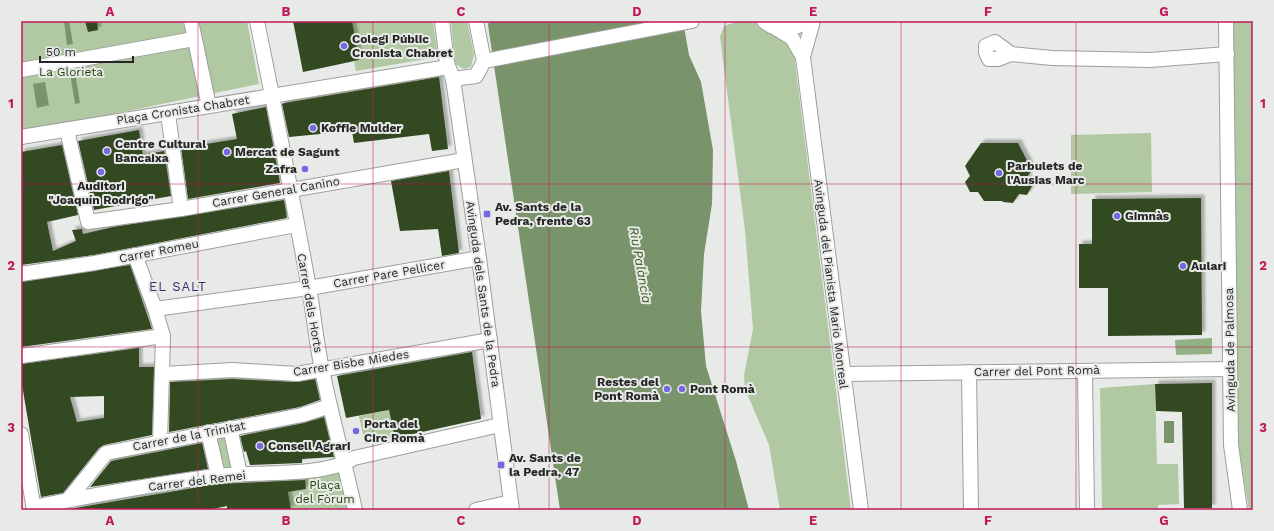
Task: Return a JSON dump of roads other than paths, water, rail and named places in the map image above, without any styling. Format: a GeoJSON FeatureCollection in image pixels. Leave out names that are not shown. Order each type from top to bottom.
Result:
{"type":"FeatureCollection","features":[{"type":"Feature","properties":{"kind":"street"},"geometry":{"type":"LineString","coordinates":[[190,21],[209,106]]}},
{"type":"Feature","properties":{"kind":"street"},"geometry":{"type":"LineString","coordinates":[[257,21],[271,96]]}},
{"type":"Feature","properties":{"kind":"street","name":"Avinguda dels Sants de la Pedra"},"geometry":{"type":"LineString","coordinates":[[442,21],[480,258],[511,506]]}},
{"type":"Feature","properties":{"kind":"street"},"geometry":{"type":"LineString","coordinates":[[476,21],[489,60]]}},
{"type":"Feature","properties":{"kind":"street"},"geometry":{"type":"LineString","coordinates":[[451,73],[476,76],[489,60],[692,21]]}},
{"type":"Feature","properties":{"kind":"street"},"geometry":{"type":"LineString","coordinates":[[770,24],[788,29],[799,27],[812,21]]}},
{"type":"Feature","properties":{"kind":"street","name":"Avinguda del Pianista Mario Monreal"},"geometry":{"type":"LineString","coordinates":[[803,57],[813,40],[812,21]]}},
{"type":"Feature","properties":{"kind":"street","name":"Avinguda de Palmosa"},"geometry":{"type":"LineString","coordinates":[[1226,21],[1231,445],[1240,510]]}},
{"type":"Feature","properties":{"kind":"street","name":"Avinguda del Pianista Mario Monreal"},"geometry":{"type":"LineString","coordinates":[[770,24],[792,38],[803,57],[861,510]]}},
{"type":"Feature","properties":{"kind":"street"},"geometry":{"type":"LineString","coordinates":[[21,70],[194,39]]}},
{"type":"Feature","properties":{"kind":"street"},"geometry":{"type":"LineString","coordinates":[[1011,54],[1052,58],[1150,60],[1227,54]]}},
{"type":"Feature","properties":{"kind":"street","name":"Plaça Cronista Chabret"},"geometry":{"type":"LineString","coordinates":[[21,137],[66,130],[92,124],[168,114],[271,96],[451,73]]}},
{"type":"Feature","properties":{"kind":"street","name":"Carrer dels Horts"},"geometry":{"type":"LineString","coordinates":[[271,96],[277,117],[289,190],[309,288],[322,368],[355,510]]}},
{"type":"Feature","properties":{"kind":"street"},"geometry":{"type":"LineString","coordinates":[[168,114],[180,209]]}},
{"type":"Feature","properties":{"kind":"street","name":"Carrer General Canino"},"geometry":{"type":"LineString","coordinates":[[66,130],[88,222],[180,209],[464,160]]}},
{"type":"Feature","properties":{"kind":"street","name":"Carrer Romeu"},"geometry":{"type":"LineString","coordinates":[[21,274],[135,255],[296,225]]}},
{"type":"Feature","properties":{"kind":"street"},"geometry":{"type":"LineString","coordinates":[[135,255],[155,309],[163,336],[160,442]]}},
{"type":"Feature","properties":{"kind":"street","name":"Carrer Pare Pellicer"},"geometry":{"type":"LineString","coordinates":[[155,309],[309,288],[480,258]]}},
{"type":"Feature","properties":{"kind":"street"},"geometry":{"type":"LineString","coordinates":[[21,356],[163,336]]}},
{"type":"Feature","properties":{"kind":"street","name":"Carrer Bisbe Miedes"},"geometry":{"type":"LineString","coordinates":[[163,374],[232,370],[297,374],[322,368],[490,340]]}},
{"type":"Feature","properties":{"kind":"street","name":"Carrer del Pont Romà"},"geometry":{"type":"LineString","coordinates":[[843,374],[1230,369]]}},
{"type":"Feature","properties":{"kind":"street"},"geometry":{"type":"LineString","coordinates":[[1086,371],[1087,510]]}},
{"type":"Feature","properties":{"kind":"street"},"geometry":{"type":"LineString","coordinates":[[969,372],[971,510]]}},
{"type":"Feature","properties":{"kind":"street","name":"Carrer de la Trinitat"},"geometry":{"type":"LineString","coordinates":[[68,500],[106,453],[208,432],[302,415],[330,406]]}},
{"type":"Feature","properties":{"kind":"street","name":"Carrer del Remei"},"geometry":{"type":"LineString","coordinates":[[34,508],[68,500],[218,476],[294,472],[345,464],[354,458],[500,425]]}},
{"type":"Feature","properties":{"kind":"street"},"geometry":{"type":"LineString","coordinates":[[230,428],[240,474]]}},
{"type":"Feature","properties":{"kind":"street"},"geometry":{"type":"LineString","coordinates":[[208,432],[218,476]]}},
{"type":"Feature","properties":{"kind":"street"},"geometry":{"type":"LineString","coordinates":[[21,434],[34,508]]}},
{"type":"Feature","properties":{"kind":"street"},"geometry":{"type":"LineString","coordinates":[[476,510],[511,506]]}},
{"type":"Feature","properties":{"kind":"water"},"geometry":{"type":"Polygon","coordinates":[[[64,21],[69,21],[73,44],[67,45],[64,21]]]}},
{"type":"Feature","properties":{"kind":"water","name":"Riu Palància"},"geometry":{"type":"Polygon","coordinates":[[[489,21],[683,21],[689,55],[701,82],[713,150],[712,204],[704,254],[701,311],[706,366],[736,461],[749,510],[560,510],[488,25],[489,21]]]}},
{"type":"Feature","properties":{"kind":"water"},"geometry":{"type":"Polygon","coordinates":[[[75,72],[80,103],[75,104],[70,73],[75,72]]]}},
{"type":"Feature","properties":{"kind":"water"},"geometry":{"type":"Polygon","coordinates":[[[45,82],[49,105],[37,108],[33,84],[45,82]]]}},
{"type":"Feature","properties":{"kind":"water"},"geometry":{"type":"Polygon","coordinates":[[[1164,421],[1174,421],[1174,443],[1164,443],[1164,421]]]}},
{"type":"Feature","properties":{"kind":"place","name":"Colegi Públic Cronista Chabret"},"geometry":{"type":"Point","coordinates":[344,46]}},
{"type":"Feature","properties":{"kind":"place","name":"Koffie Mulder"},"geometry":{"type":"Point","coordinates":[313,128]}},
{"type":"Feature","properties":{"kind":"place","name":"Centre Cultural Bancaixa"},"geometry":{"type":"Point","coordinates":[107,151]}},
{"type":"Feature","properties":{"kind":"place","name":"Mercat de Sagunt"},"geometry":{"type":"Point","coordinates":[227,152]}},
{"type":"Feature","properties":{"kind":"place","name":"Zafra"},"geometry":{"type":"Point","coordinates":[305,169]}},
{"type":"Feature","properties":{"kind":"place","name":"Auditori \"Joaquín Rodrigo\""},"geometry":{"type":"Point","coordinates":[101,172]}},
{"type":"Feature","properties":{"kind":"place","name":"Parbulets de l'Ausias Marc"},"geometry":{"type":"Point","coordinates":[999,173]}},
{"type":"Feature","properties":{"kind":"place","name":"Av. Sants de la Pedra, frente 63"},"geometry":{"type":"Point","coordinates":[487,214]}},
{"type":"Feature","properties":{"kind":"place","name":"Gimnàs"},"geometry":{"type":"Point","coordinates":[1117,216]}},
{"type":"Feature","properties":{"kind":"place","name":"Aulari"},"geometry":{"type":"Point","coordinates":[1183,266]}},
{"type":"Feature","properties":{"kind":"place","name":"Restes del Pont Romà"},"geometry":{"type":"Point","coordinates":[667,389]}},
{"type":"Feature","properties":{"kind":"place","name":"Pont Romà"},"geometry":{"type":"Point","coordinates":[682,389]}},
{"type":"Feature","properties":{"kind":"place","name":"Porta del Circ Romà"},"geometry":{"type":"Point","coordinates":[356,431]}},
{"type":"Feature","properties":{"kind":"place","name":"Consell Agrari"},"geometry":{"type":"Point","coordinates":[260,446]}},
{"type":"Feature","properties":{"kind":"place","name":"Av. Sants de la Pedra, 47"},"geometry":{"type":"Point","coordinates":[501,465]}},
{"type":"Feature","properties":{"kind":"district","name":"EL SALT"},"geometry":{"type":"Point","coordinates":[178,286]}},
{"type":"Feature","properties":{"kind":"park label","name":"La Glorieta"},"geometry":{"type":"Point","coordinates":[71,72]}},
{"type":"Feature","properties":{"kind":"park label","name":"Plaça del Fòrum"},"geometry":{"type":"Point","coordinates":[325,492]}}]}
